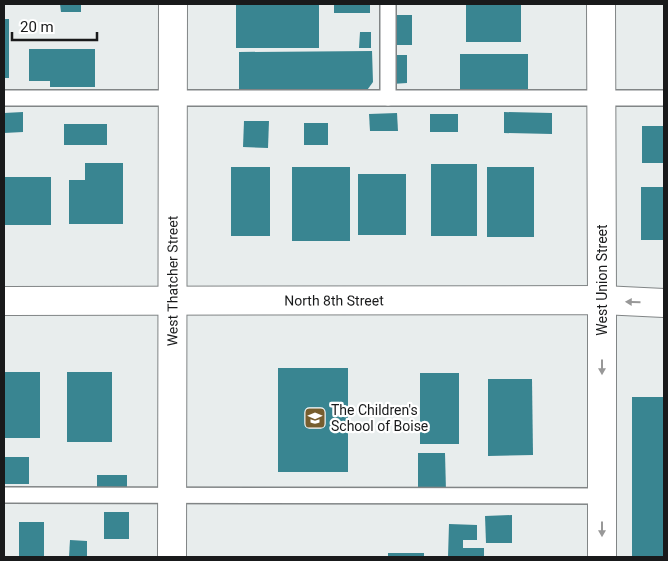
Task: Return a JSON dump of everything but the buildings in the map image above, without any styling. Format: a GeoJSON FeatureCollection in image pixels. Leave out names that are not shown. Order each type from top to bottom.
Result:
{"type":"FeatureCollection","features":[{"type":"Feature","properties":{"kind":"street","name":"West Thatcher Street"},"geometry":{"type":"LineString","coordinates":[[172,557],[173,4]]}},
{"type":"Feature","properties":{"kind":"street","name":"West Union Street"},"geometry":{"type":"LineString","coordinates":[[601,4],[602,557]]}},
{"type":"Feature","properties":{"kind":"street","name":"North 8th Street"},"geometry":{"type":"LineString","coordinates":[[4,301],[602,300],[664,303]]}},
{"type":"Feature","properties":{"kind":"lane"},"geometry":{"type":"LineString","coordinates":[[388,4],[388,98]]}},
{"type":"Feature","properties":{"kind":"lane"},"geometry":{"type":"LineString","coordinates":[[4,98],[664,98]]}},
{"type":"Feature","properties":{"kind":"lane"},"geometry":{"type":"LineString","coordinates":[[4,495],[602,496]]}},
{"type":"Feature","properties":{"kind":"place","name":"The Children's School of Boise"},"geometry":{"type":"Point","coordinates":[315,418]}}]}
